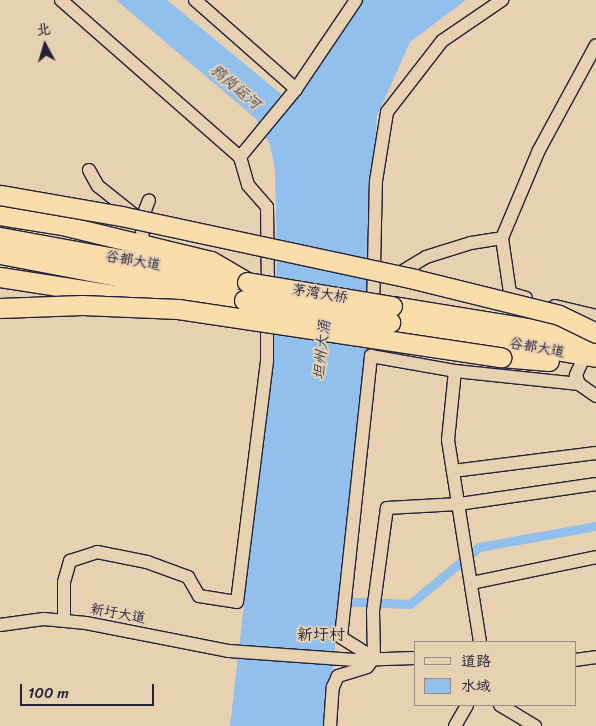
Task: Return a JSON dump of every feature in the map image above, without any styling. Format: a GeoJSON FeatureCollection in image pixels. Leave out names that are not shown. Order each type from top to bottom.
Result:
{"type":"FeatureCollection","features":[{"type":"Feature","properties":{"kind":"highway"},"geometry":{"type":"LineString","coordinates":[[0,195],[150,222],[414,279],[559,315],[596,333]]}},
{"type":"Feature","properties":{"kind":"highway"},"geometry":{"type":"LineString","coordinates":[[0,215],[62,225],[144,247],[211,261],[246,291]]}},
{"type":"Feature","properties":{"kind":"highway"},"geometry":{"type":"LineString","coordinates":[[0,237],[20,249]]}},
{"type":"Feature","properties":{"kind":"highway"},"geometry":{"type":"LineString","coordinates":[[0,254],[20,249]]}},
{"type":"Feature","properties":{"kind":"highway","name":"谷都大道"},"geometry":{"type":"LineString","coordinates":[[20,249],[246,291]]}},
{"type":"Feature","properties":{"kind":"highway"},"geometry":{"type":"LineString","coordinates":[[0,277],[115,295],[246,291]]}},
{"type":"Feature","properties":{"kind":"highway","name":"茅湾大桥"},"geometry":{"type":"LineString","coordinates":[[246,291],[391,314]]}},
{"type":"Feature","properties":{"kind":"highway"},"geometry":{"type":"LineString","coordinates":[[0,308],[138,306],[208,312],[501,357],[553,361],[591,347]]}},
{"type":"Feature","properties":{"kind":"highway","name":"谷都大道"},"geometry":{"type":"LineString","coordinates":[[391,314],[591,347]]}},
{"type":"Feature","properties":{"kind":"highway","name":"谷都大道"},"geometry":{"type":"LineString","coordinates":[[391,314],[591,347]]}},
{"type":"Feature","properties":{"kind":"street"},"geometry":{"type":"LineString","coordinates":[[61,0],[240,157],[248,185],[267,207],[268,260],[267,360],[237,602],[199,596],[188,577],[146,562],[97,552],[70,562],[64,582],[64,621]]}},
{"type":"Feature","properties":{"kind":"street"},"geometry":{"type":"LineString","coordinates":[[195,0],[294,92]]}},
{"type":"Feature","properties":{"kind":"street"},"geometry":{"type":"LineString","coordinates":[[240,157],[294,92],[356,0]]}},
{"type":"Feature","properties":{"kind":"street"},"geometry":{"type":"LineString","coordinates":[[414,658],[374,658],[340,637],[371,356],[376,181],[387,112],[442,41],[502,0]]}},
{"type":"Feature","properties":{"kind":"street"},"geometry":{"type":"LineString","coordinates":[[596,45],[538,150],[502,238],[510,294],[596,316]]}},
{"type":"Feature","properties":{"kind":"street"},"geometry":{"type":"LineString","coordinates":[[89,170],[98,186],[140,221]]}},
{"type":"Feature","properties":{"kind":"street"},"geometry":{"type":"LineString","coordinates":[[144,247],[140,221],[149,200]]}},
{"type":"Feature","properties":{"kind":"street"},"geometry":{"type":"LineString","coordinates":[[373,289],[426,257],[471,243],[502,238]]}},
{"type":"Feature","properties":{"kind":"street"},"geometry":{"type":"LineString","coordinates":[[580,384],[576,374],[591,347]]}},
{"type":"Feature","properties":{"kind":"street"},"geometry":{"type":"LineString","coordinates":[[371,356],[455,371],[580,384],[596,396]]}},
{"type":"Feature","properties":{"kind":"street"},"geometry":{"type":"LineString","coordinates":[[455,371],[448,422],[453,471],[480,641]]}},
{"type":"Feature","properties":{"kind":"street"},"geometry":{"type":"LineString","coordinates":[[453,471],[596,453]]}},
{"type":"Feature","properties":{"kind":"street"},"geometry":{"type":"LineString","coordinates":[[330,726],[333,687],[338,676],[367,668],[374,658],[373,611],[387,508],[459,504],[596,484]]}},
{"type":"Feature","properties":{"kind":"street"},"geometry":{"type":"LineString","coordinates":[[472,584],[596,557]]}},
{"type":"Feature","properties":{"kind":"street","name":"新圩大道"},"geometry":{"type":"LineString","coordinates":[[0,625],[44,619],[229,651],[355,660],[374,658]]}},
{"type":"Feature","properties":{"kind":"street"},"geometry":{"type":"LineString","coordinates":[[576,660],[596,657]]}},
{"type":"Feature","properties":{"kind":"street"},"geometry":{"type":"LineString","coordinates":[[455,726],[466,706]]}},
{"type":"Feature","properties":{"kind":"street"},"geometry":{"type":"LineString","coordinates":[[502,706],[535,726]]}},
{"type":"Feature","properties":{"kind":"water"},"geometry":{"type":"Polygon","coordinates":[[[116,0],[167,0],[292,103],[362,0],[466,0],[410,42],[377,116],[369,238],[368,351],[326,726],[230,726],[273,355],[277,255],[275,169],[270,145],[256,119],[116,0]]]}},
{"type":"Feature","properties":{"kind":"waterway"},"geometry":{"type":"LineString","coordinates":[[338,601],[410,604],[479,547],[596,526]]}},
{"type":"Feature","properties":{"kind":"district","name":"新圩村"},"geometry":{"type":"Point","coordinates":[321,635]}},
{"type":"Feature","properties":{"kind":"water label","name":"鸦岗运河"},"geometry":{"type":"Point","coordinates":[235,87]}},
{"type":"Feature","properties":{"kind":"water label","name":"坦州大涌"},"geometry":{"type":"Point","coordinates":[322,350]}}]}
